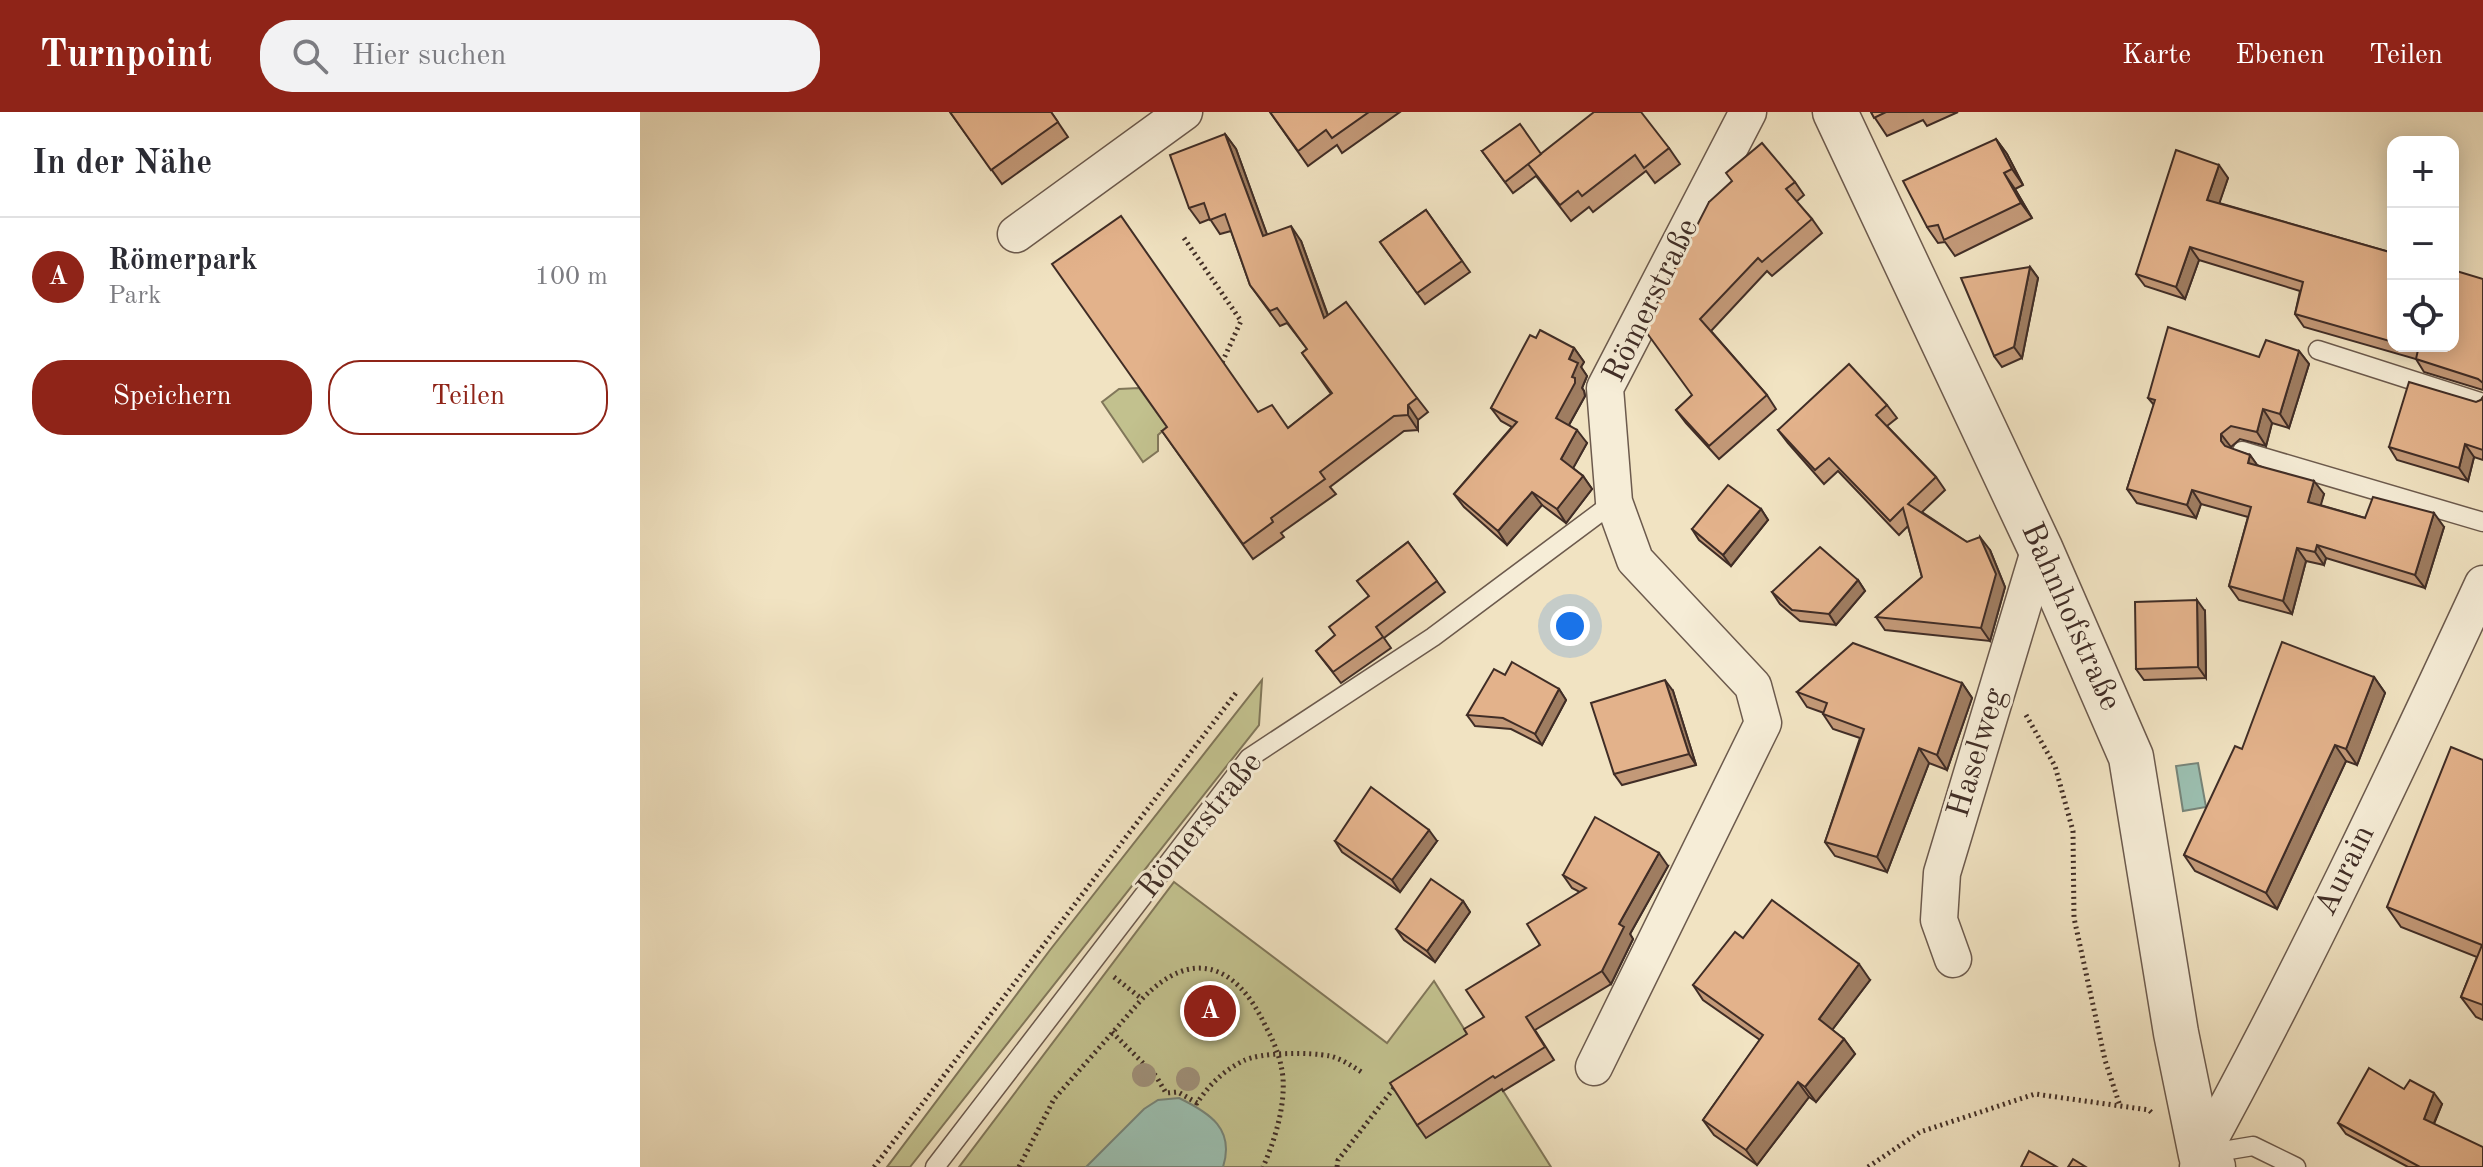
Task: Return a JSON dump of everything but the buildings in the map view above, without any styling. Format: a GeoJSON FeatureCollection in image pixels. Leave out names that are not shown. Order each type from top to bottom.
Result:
{"type":"FeatureCollection","features":[{"type":"Feature","properties":{"kind":"street"},"geometry":{"type":"LineString","coordinates":[[1016,234],[1184,112]]}},
{"type":"Feature","properties":{"kind":"street","name":"Römerstraße"},"geometry":{"type":"LineString","coordinates":[[1594,1067],[1763,723],[1753,686],[1635,560],[1614,502],[1605,388],[1748,112]]}},
{"type":"Feature","properties":{"kind":"street","name":"Bahnhofstraße"},"geometry":{"type":"LineString","coordinates":[[1835,112],[2040,548],[2131,757],[2176,1033],[2204,1163]]}},
{"type":"Feature","properties":{"kind":"street","name":"Haselweg"},"geometry":{"type":"LineString","coordinates":[[1953,959],[1939,920],[1942,873],[2040,548]]}},
{"type":"Feature","properties":{"kind":"street","name":"Aurain"},"geometry":{"type":"LineString","coordinates":[[2204,1163],[2483,584]]}},
{"type":"Feature","properties":{"kind":"lane"},"geometry":{"type":"LineString","coordinates":[[2318,350],[2483,403]]}},
{"type":"Feature","properties":{"kind":"lane"},"geometry":{"type":"LineString","coordinates":[[2242,451],[2483,522]]}},
{"type":"Feature","properties":{"kind":"lane","name":"Römerstraße"},"geometry":{"type":"LineString","coordinates":[[935,1167],[1249,758],[1433,637],[1614,502]]}},
{"type":"Feature","properties":{"kind":"lane"},"geometry":{"type":"LineString","coordinates":[[2204,1163],[2253,1146],[2296,1167]]}},
{"type":"Feature","properties":{"kind":"path"},"geometry":{"type":"LineString","coordinates":[[1184,238],[1241,321],[1216,374]]}},
{"type":"Feature","properties":{"kind":"path"},"geometry":{"type":"LineString","coordinates":[[2002,672],[2055,766],[2073,831],[2074,918],[2105,1060],[2120,1106]]}},
{"type":"Feature","properties":{"kind":"path"},"geometry":{"type":"LineString","coordinates":[[874,1167],[1236,693]]}},
{"type":"Feature","properties":{"kind":"path"},"geometry":{"type":"LineString","coordinates":[[1094,961],[1142,999]]}},
{"type":"Feature","properties":{"kind":"path"},"geometry":{"type":"LineString","coordinates":[[1019,1167],[1054,1099],[1142,999],[1162,980],[1188,969],[1205,968],[1222,973],[1236,982],[1253,1001],[1279,1055],[1283,1079],[1282,1106],[1263,1167]]}},
{"type":"Feature","properties":{"kind":"path"},"geometry":{"type":"LineString","coordinates":[[1112,1032],[1156,1076],[1166,1093],[1178,1092],[1197,1103],[1217,1078],[1246,1059],[1279,1055],[1330,1056],[1363,1073]]}},
{"type":"Feature","properties":{"kind":"path"},"geometry":{"type":"LineString","coordinates":[[1337,1167],[1338,1160],[1365,1124],[1397,1084],[1408,1076]]}},
{"type":"Feature","properties":{"kind":"path"},"geometry":{"type":"LineString","coordinates":[[1868,1167],[1920,1132],[2035,1094],[2149,1110],[2204,1163]]}},
{"type":"Feature","properties":{"kind":"shaded area"},"geometry":{"type":"Polygon","coordinates":[[[1139,388],[1167,427],[1158,435],[1158,451],[1143,462],[1102,402],[1119,389],[1139,388]]]}},
{"type":"Feature","properties":{"kind":"shaded area"},"geometry":{"type":"Polygon","coordinates":[[[1262,680],[1259,725],[910,1167],[887,1167],[1050,950],[1262,680]]]}},
{"type":"Feature","properties":{"kind":"shaded area"},"geometry":{"type":"Polygon","coordinates":[[[2198,763],[2206,807],[2183,811],[2176,766],[2198,763]]]}},
{"type":"Feature","properties":{"kind":"shaded area"},"geometry":{"type":"Polygon","coordinates":[[[1174,882],[1387,1043],[1434,981],[1551,1167],[959,1167],[1174,882]]]}},
{"type":"Feature","properties":{"kind":"shaded area"},"geometry":{"type":"Polygon","coordinates":[[[1179,1098],[1210,1116],[1223,1132],[1226,1154],[1223,1167],[1086,1167],[1144,1109],[1158,1100],[1179,1098]]]}},
{"type":"Feature","properties":{"kind":"place","name":"Römerpark"},"geometry":{"type":"Point","coordinates":[1210,1011]}}]}
